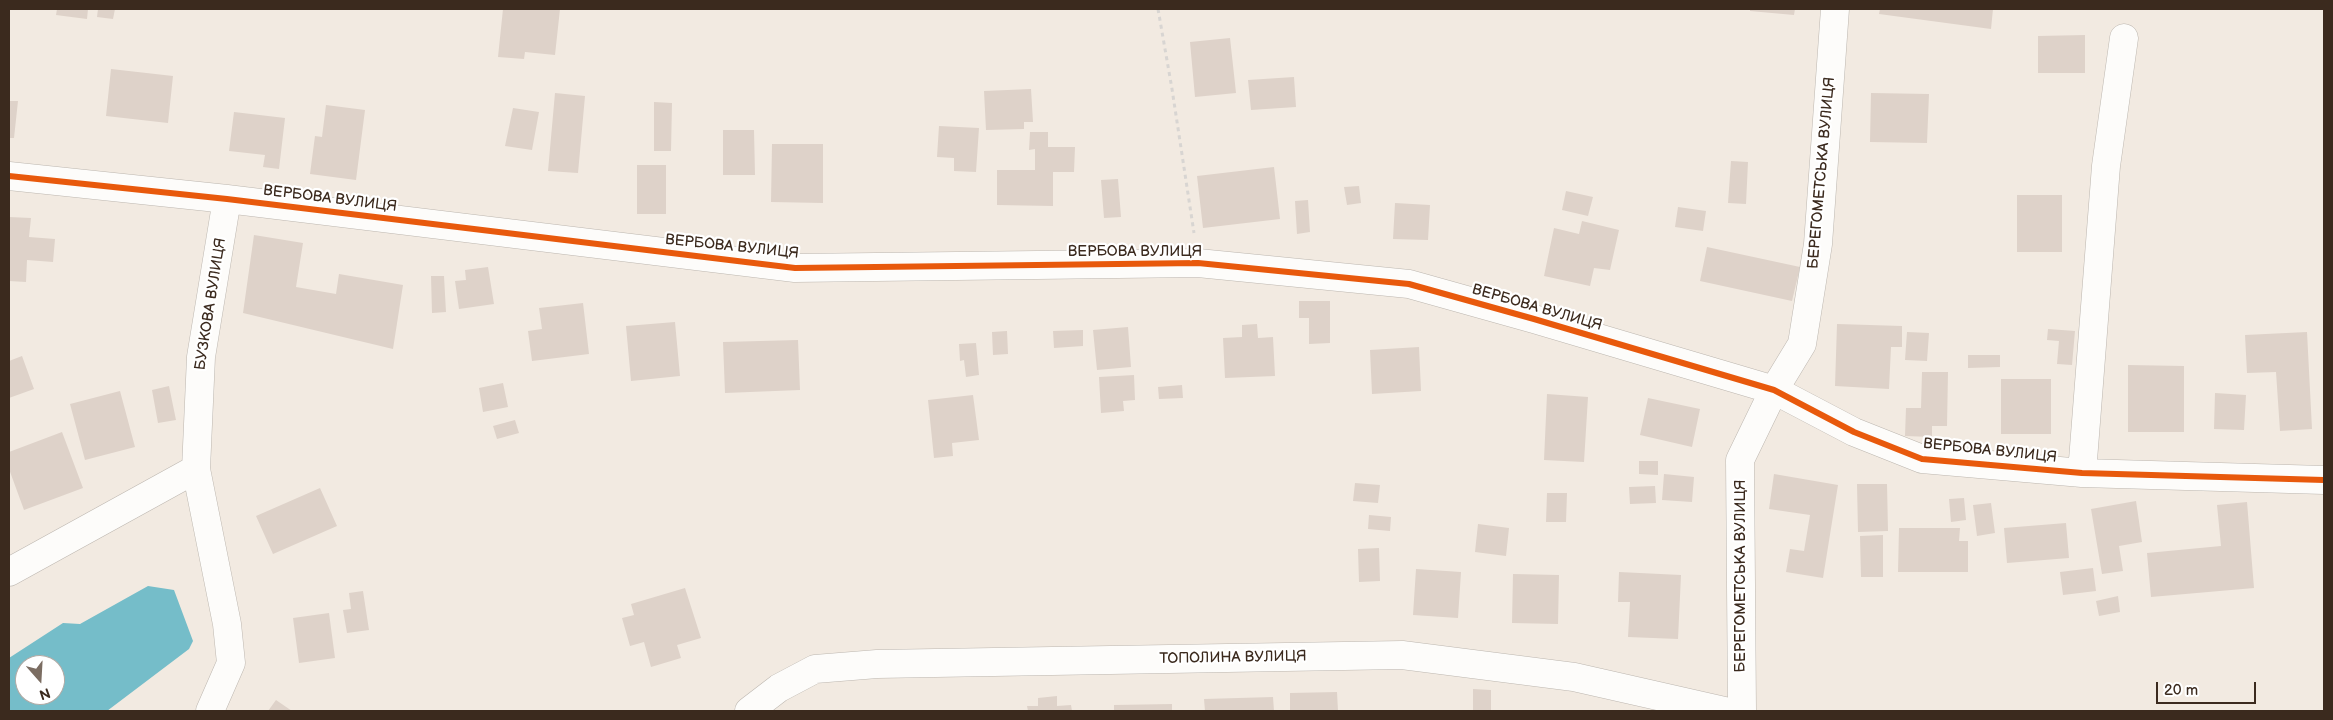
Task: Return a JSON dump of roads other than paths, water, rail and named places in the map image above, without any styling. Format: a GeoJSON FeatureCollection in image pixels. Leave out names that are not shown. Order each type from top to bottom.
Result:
{"type":"FeatureCollection","features":[{"type":"Feature","properties":{"kind":"street","name":"БЕРЕГОМЕТСЬКА ВУЛИЦЯ"},"geometry":{"type":"LineString","coordinates":[[1742,711],[1740,460],[1774,390],[1802,344],[1817,253],[1835,9]]}},
{"type":"Feature","properties":{"kind":"street"},"geometry":{"type":"LineString","coordinates":[[2082,473],[2106,166],[2124,38]]}},
{"type":"Feature","properties":{"kind":"street","name":"ВЕРБОВА ВУЛИЦЯ"},"geometry":{"type":"LineString","coordinates":[[9,176],[227,199],[795,268],[1198,263],[1409,284],[1774,390],[1854,432],[1922,459],[2082,473],[2324,480]]}},
{"type":"Feature","properties":{"kind":"street","name":"БУЗКОВА ВУЛИЦЯ"},"geometry":{"type":"LineString","coordinates":[[210,711],[230,663],[227,624],[196,469],[201,357],[227,199]]}},
{"type":"Feature","properties":{"kind":"street"},"geometry":{"type":"LineString","coordinates":[[9,572],[196,469]]}},
{"type":"Feature","properties":{"kind":"street","name":"ТОПОЛИНА ВУЛИЦЯ"},"geometry":{"type":"LineString","coordinates":[[749,711],[779,688],[815,670],[877,664],[1402,655],[1574,677],[1724,711]]}},
{"type":"Feature","properties":{"kind":"water"},"geometry":{"type":"Polygon","coordinates":[[[148,586],[174,590],[193,641],[189,649],[107,711],[9,711],[9,658],[63,623],[80,624],[148,586]]]}}]}
